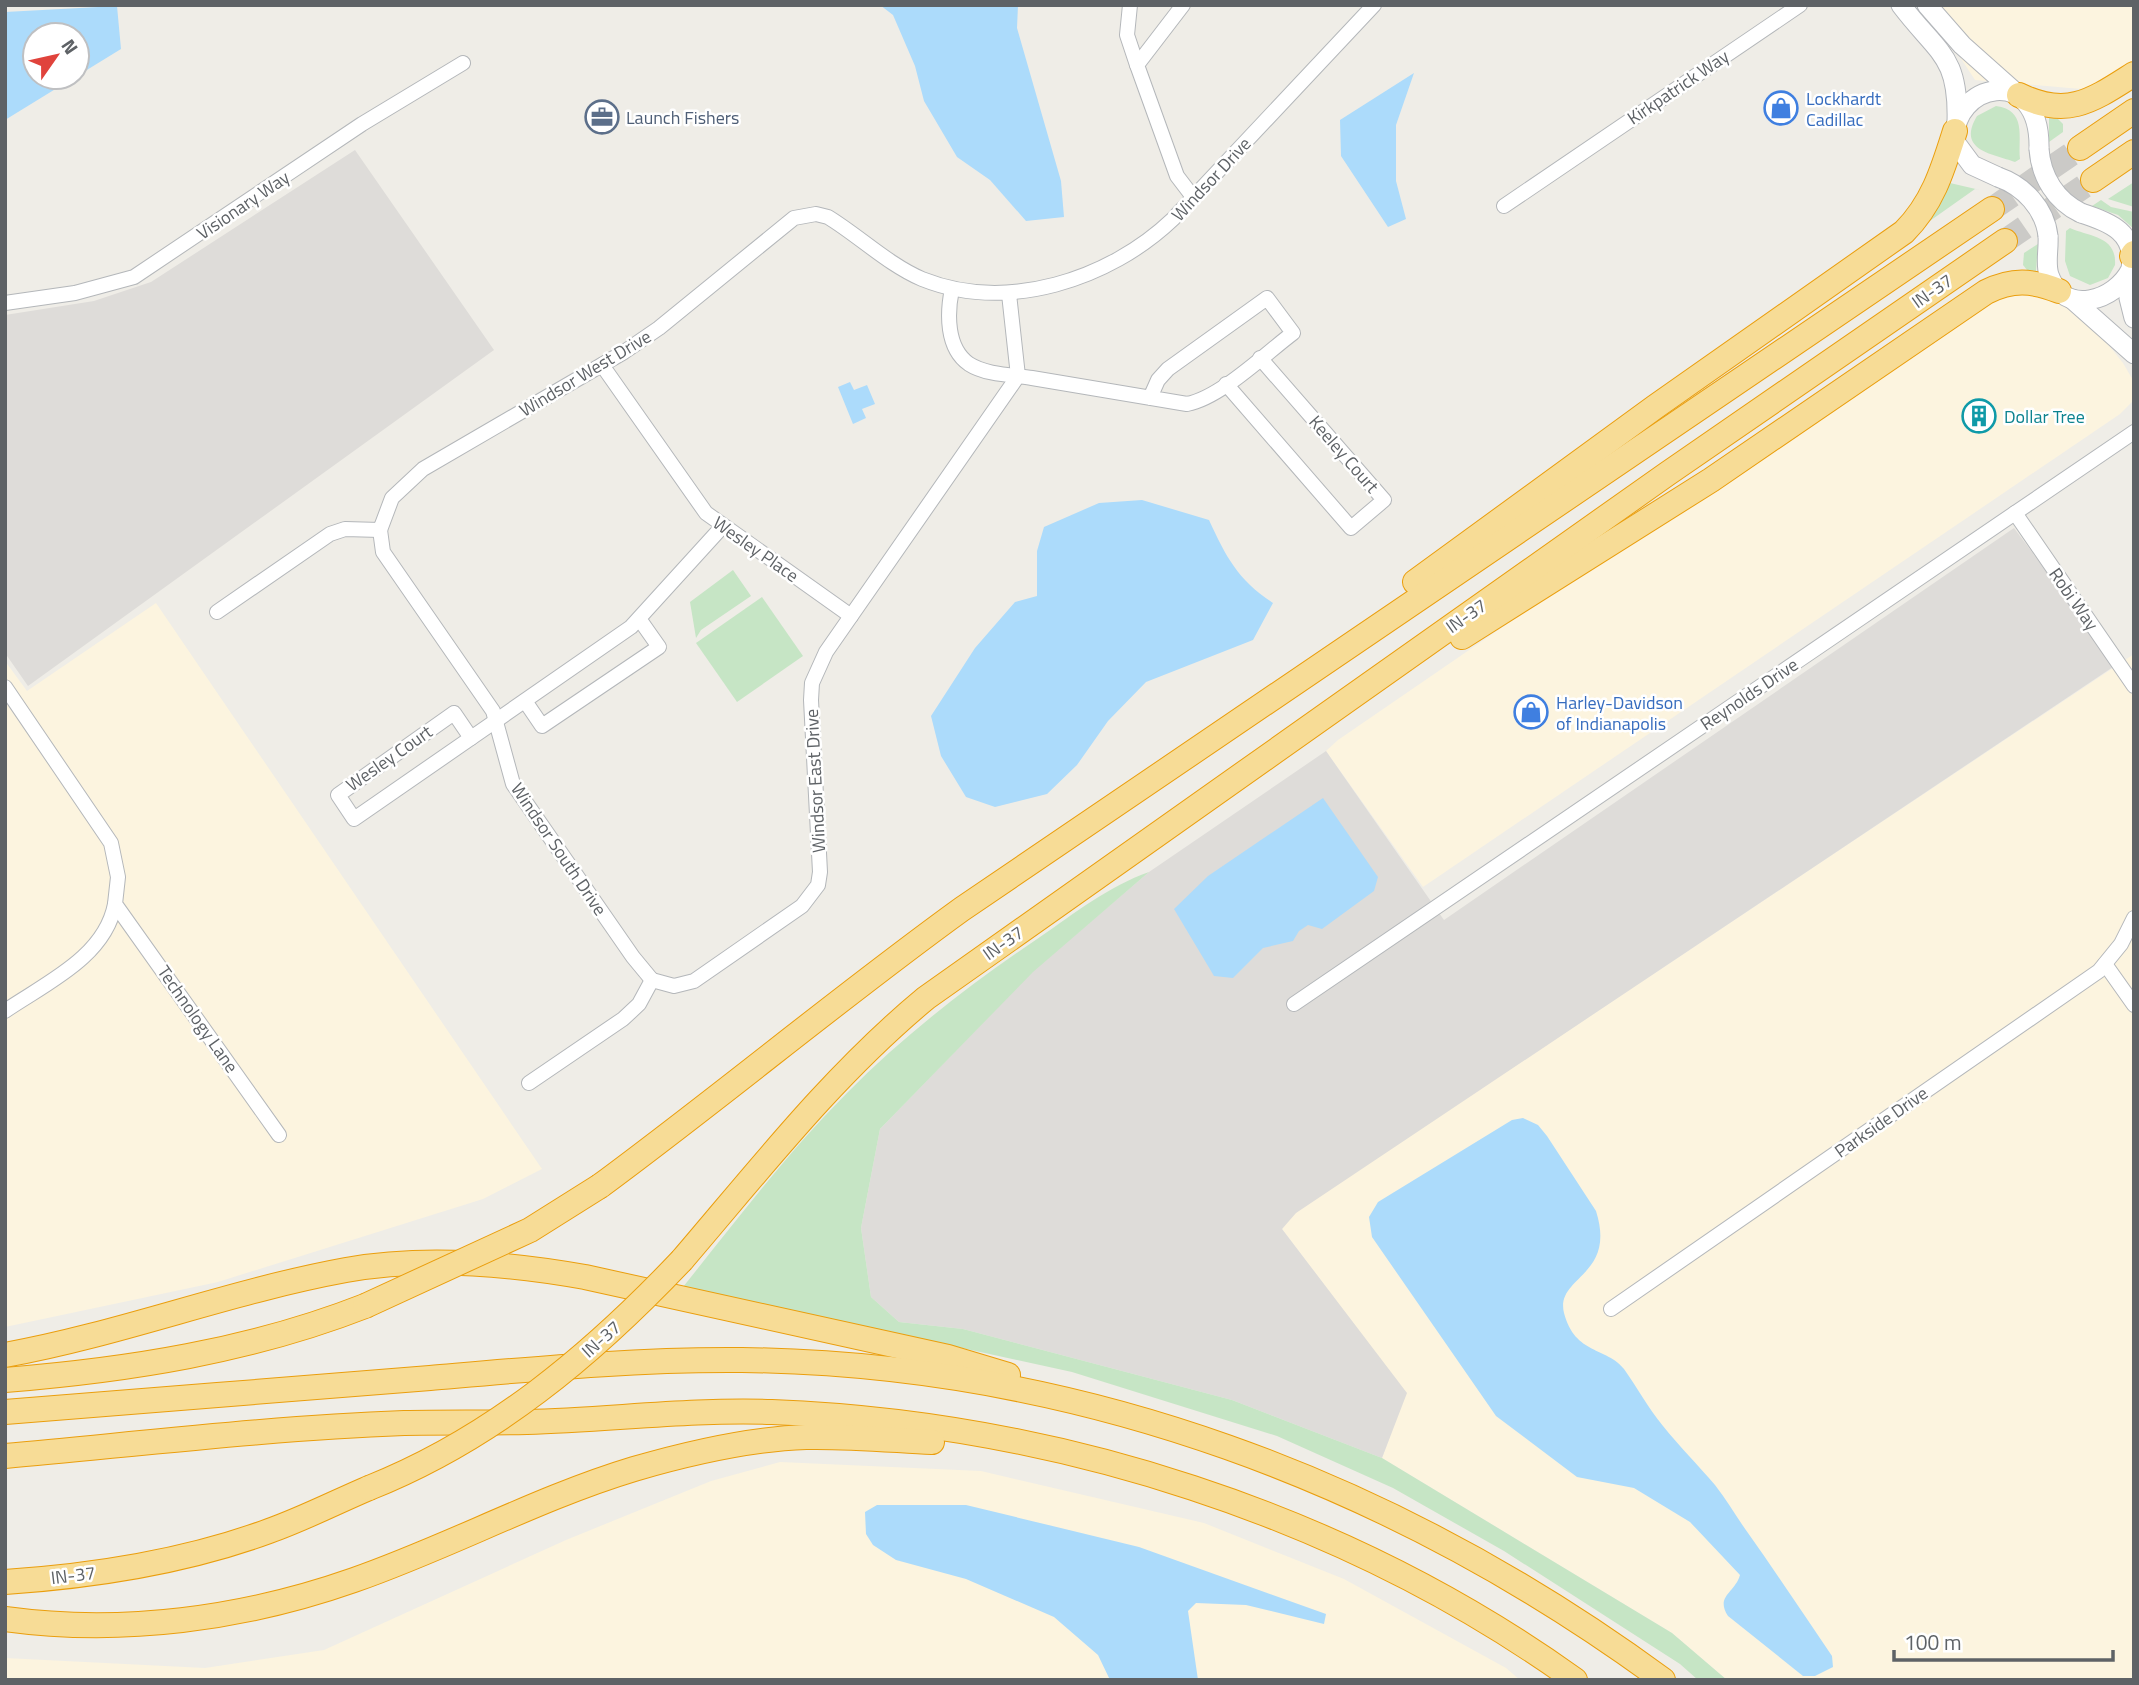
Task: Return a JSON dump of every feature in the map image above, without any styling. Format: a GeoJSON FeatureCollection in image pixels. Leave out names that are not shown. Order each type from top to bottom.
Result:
{"type":"FeatureCollection","features":[{"type":"Feature","properties":{"kind":"highway"},"geometry":{"type":"LineString","coordinates":[[2018,95],[2043,105],[2070,106],[2093,99],[2134,74]]}},
{"type":"Feature","properties":{"kind":"highway"},"geometry":{"type":"LineString","coordinates":[[2080,148],[2134,111]]}},
{"type":"Feature","properties":{"kind":"highway"},"geometry":{"type":"LineString","coordinates":[[1210,740],[1301,663],[1655,407],[1904,232],[1922,213],[1937,187],[1956,127]]}},
{"type":"Feature","properties":{"kind":"highway"},"geometry":{"type":"LineString","coordinates":[[2093,180],[2134,152]]}},
{"type":"Feature","properties":{"kind":"highway","name":"IN-37"},"geometry":{"type":"LineString","coordinates":[[5,1380],[104,1371],[196,1356],[286,1333],[365,1306],[530,1230],[600,1185],[686,1122],[869,976],[961,909],[1992,209]]}},
{"type":"Feature","properties":{"kind":"highway","name":"IN-37"},"geometry":{"type":"LineString","coordinates":[[5,1582],[89,1574],[194,1554],[269,1531],[444,1453],[511,1412],[556,1380],[641,1303],[682,1260],[812,1107],[884,1033],[987,954],[2004,241]]}},
{"type":"Feature","properties":{"kind":"highway"},"geometry":{"type":"LineString","coordinates":[[1299,734],[1452,644],[1676,503],[1974,299],[1997,286],[2015,281],[2035,282],[2064,294]]}},
{"type":"Feature","properties":{"kind":"highway"},"geometry":{"type":"LineString","coordinates":[[5,1355],[107,1334],[281,1285],[348,1270],[472,1263],[526,1267],[585,1278],[948,1357],[997,1371],[1064,1399]]}},
{"type":"Feature","properties":{"kind":"highway"},"geometry":{"type":"LineString","coordinates":[[5,1412],[679,1360],[745,1360],[879,1367],[1064,1399],[1165,1425],[1238,1449],[1389,1512],[1529,1588],[1663,1680]]}},
{"type":"Feature","properties":{"kind":"highway"},"geometry":{"type":"LineString","coordinates":[[5,1456],[403,1423],[530,1422],[655,1414],[773,1412],[928,1427],[1055,1450],[1192,1488],[1290,1525],[1449,1601],[1574,1680]]}},
{"type":"Feature","properties":{"kind":"highway"},"geometry":{"type":"LineString","coordinates":[[5,1619],[119,1627],[236,1611],[304,1596],[355,1580],[589,1484],[636,1469],[724,1447],[807,1437],[996,1445],[1290,1525]]}},
{"type":"Feature","properties":{"kind":"main road"},"geometry":{"type":"LineString","coordinates":[[1901,5],[1950,64],[1957,88],[1955,142],[1968,162],[1983,173],[2016,185],[2031,199],[2045,222],[2048,236],[2048,270],[2064,294],[2090,312],[2134,354]]}},
{"type":"Feature","properties":{"kind":"main road"},"geometry":{"type":"LineString","coordinates":[[1927,5],[1962,45],[2035,113],[2039,130],[2041,169],[2051,187],[2070,207],[2118,228],[2126,237],[2132,259],[2129,298],[2134,318]]}},
{"type":"Feature","properties":{"kind":"main road"},"geometry":{"type":"LineString","coordinates":[[1956,127],[1965,108],[1982,95],[1996,91],[2018,95]]}},
{"type":"Feature","properties":{"kind":"main road"},"geometry":{"type":"LineString","coordinates":[[2064,294],[2082,300],[2103,297],[2120,286],[2132,259]]}},
{"type":"Feature","properties":{"kind":"street"},"geometry":{"type":"LineString","coordinates":[[1130,5],[1127,35],[1177,176],[1193,197]]}},
{"type":"Feature","properties":{"kind":"street"},"geometry":{"type":"LineString","coordinates":[[1137,65],[1182,5]]}},
{"type":"Feature","properties":{"kind":"street","name":"Windsor Drive"},"geometry":{"type":"LineString","coordinates":[[1009,294],[1082,276],[1117,260],[1161,230],[1374,5]]}},
{"type":"Feature","properties":{"kind":"street","name":"Kirkpatrick Way"},"geometry":{"type":"LineString","coordinates":[[1504,206],[1800,5]]}},
{"type":"Feature","properties":{"kind":"street","name":"Visionary Way"},"geometry":{"type":"LineString","coordinates":[[5,303],[75,293],[134,277],[362,124],[463,63]]}},
{"type":"Feature","properties":{"kind":"street","name":"Windsor West Drive"},"geometry":{"type":"LineString","coordinates":[[380,530],[392,498],[423,469],[602,365],[659,328],[779,228],[805,214],[828,217],[919,278],[952,289],[1009,294]]}},
{"type":"Feature","properties":{"kind":"street"},"geometry":{"type":"LineString","coordinates":[[952,289],[948,307],[950,325],[960,355],[982,369],[1018,376],[1150,398],[1187,404],[1196,402],[1226,384],[1293,333],[1267,298],[1168,369],[1150,398]]}},
{"type":"Feature","properties":{"kind":"street"},"geometry":{"type":"LineString","coordinates":[[1009,294],[1018,376]]}},
{"type":"Feature","properties":{"kind":"street","name":"Keeley Court"},"geometry":{"type":"LineString","coordinates":[[1226,384],[1351,528],[1384,500],[1260,358]]}},
{"type":"Feature","properties":{"kind":"street","name":"Wesley Place"},"geometry":{"type":"LineString","coordinates":[[602,365],[698,505],[722,527],[851,616]]}},
{"type":"Feature","properties":{"kind":"street","name":"Windsor East Drive"},"geometry":{"type":"LineString","coordinates":[[652,981],[674,986],[694,981],[812,898],[820,872],[812,683],[818,664],[1018,376]]}},
{"type":"Feature","properties":{"kind":"street","name":"Reynolds Drive"},"geometry":{"type":"LineString","coordinates":[[1294,1004],[2134,432]]}},
{"type":"Feature","properties":{"kind":"street","name":"Robi Way"},"geometry":{"type":"LineString","coordinates":[[2015,513],[2134,686]]}},
{"type":"Feature","properties":{"kind":"street","name":"Wesley Court"},"geometry":{"type":"LineString","coordinates":[[471,738],[454,713],[338,795],[354,819],[525,701],[640,620],[722,527]]}},
{"type":"Feature","properties":{"kind":"street"},"geometry":{"type":"LineString","coordinates":[[217,612],[330,534],[345,528],[380,530]]}},
{"type":"Feature","properties":{"kind":"street","name":"Windsor South Drive"},"geometry":{"type":"LineString","coordinates":[[380,530],[383,552],[497,720],[513,784],[652,981]]}},
{"type":"Feature","properties":{"kind":"street"},"geometry":{"type":"LineString","coordinates":[[525,701],[542,726],[659,647],[640,620]]}},
{"type":"Feature","properties":{"kind":"street"},"geometry":{"type":"LineString","coordinates":[[5,687],[111,843],[118,877],[115,904],[106,930],[86,955],[5,1011]]}},
{"type":"Feature","properties":{"kind":"street","name":"Technology Lane"},"geometry":{"type":"LineString","coordinates":[[115,904],[279,1135]]}},
{"type":"Feature","properties":{"kind":"street","name":"Parkside Drive"},"geometry":{"type":"LineString","coordinates":[[1611,1309],[2099,971],[2121,944],[2134,918]]}},
{"type":"Feature","properties":{"kind":"street"},"geometry":{"type":"LineString","coordinates":[[2105,964],[2134,1005]]}},
{"type":"Feature","properties":{"kind":"street"},"geometry":{"type":"LineString","coordinates":[[529,1083],[623,1020],[639,1004],[652,981]]}},
{"type":"Feature","properties":{"kind":"shaded area"},"geometry":{"type":"Polygon","coordinates":[[[1926,5],[2134,5],[2134,63],[2103,83],[2081,89],[1975,80],[1926,5]]]}},
{"type":"Feature","properties":{"kind":"shaded area"},"geometry":{"type":"Polygon","coordinates":[[[355,150],[494,350],[28,686],[5,653],[5,315],[94,301],[151,282],[355,150]]]}},
{"type":"Feature","properties":{"kind":"shaded area"},"geometry":{"type":"Polygon","coordinates":[[[2060,285],[2123,363],[2134,382],[2134,400],[2120,414],[1423,887],[1326,751],[1338,740],[1968,308],[2012,289],[2060,285]]]}},
{"type":"Feature","properties":{"kind":"shaded area"},"geometry":{"type":"Polygon","coordinates":[[[2014,528],[2116,665],[1296,1213],[1282,1229],[1407,1393],[1382,1458],[1232,1400],[963,1329],[899,1322],[871,1297],[861,1228],[880,1129],[1033,971],[1149,872],[1326,751],[1444,920],[2014,528]]]}},
{"type":"Feature","properties":{"kind":"shaded area"},"geometry":{"type":"Polygon","coordinates":[[[156,603],[542,1169],[483,1199],[218,1282],[5,1327],[5,661],[27,691],[156,603]]]}},
{"type":"Feature","properties":{"kind":"shaded area"},"geometry":{"type":"Polygon","coordinates":[[[2134,654],[2134,1680],[1727,1680],[1672,1633],[1382,1458],[1406,1393],[1282,1229],[1296,1212],[2134,654]]]}},
{"type":"Feature","properties":{"kind":"shaded area"},"geometry":{"type":"Polygon","coordinates":[[[780,1462],[981,1471],[1204,1523],[1344,1579],[1506,1668],[1520,1680],[5,1680],[5,1658],[205,1668],[324,1650],[566,1540],[711,1481],[780,1462]]]}},
{"type":"Feature","properties":{"kind":"green space"},"geometry":{"type":"Polygon","coordinates":[[[1996,106],[2013,113],[2017,119],[2020,159],[2015,162],[1980,149],[1971,137],[1977,116],[1996,106]]]}},
{"type":"Feature","properties":{"kind":"green space"},"geometry":{"type":"Polygon","coordinates":[[[2049,118],[2058,119],[2063,124],[2063,132],[2049,142],[2049,118]]]}},
{"type":"Feature","properties":{"kind":"green space"},"geometry":{"type":"Polygon","coordinates":[[[2134,182],[2134,207],[2108,199],[2134,182]]]}},
{"type":"Feature","properties":{"kind":"green space"},"geometry":{"type":"Polygon","coordinates":[[[1950,183],[1980,190],[1975,189],[1917,230],[1945,186],[1950,183]]]}},
{"type":"Feature","properties":{"kind":"green space"},"geometry":{"type":"Polygon","coordinates":[[[2101,200],[2111,207],[2134,212],[2134,229],[2118,215],[2092,206],[2101,200]]]}},
{"type":"Feature","properties":{"kind":"green space"},"geometry":{"type":"Polygon","coordinates":[[[2070,228],[2101,239],[2112,248],[2115,265],[2108,278],[2090,285],[2070,276],[2065,261],[2066,231],[2070,228]]]}},
{"type":"Feature","properties":{"kind":"green space"},"geometry":{"type":"Polygon","coordinates":[[[2038,244],[2036,271],[2027,270],[2023,265],[2024,253],[2038,244]]]}},
{"type":"Feature","properties":{"kind":"green space"},"geometry":{"type":"Polygon","coordinates":[[[733,570],[751,596],[701,630],[696,638],[690,602],[733,570]]]}},
{"type":"Feature","properties":{"kind":"green space"},"geometry":{"type":"Polygon","coordinates":[[[762,597],[803,656],[737,702],[696,643],[762,597]]]}},
{"type":"Feature","properties":{"kind":"green space"},"geometry":{"type":"Polygon","coordinates":[[[1149,872],[1033,972],[880,1129],[861,1228],[871,1297],[899,1322],[963,1329],[1232,1400],[1382,1458],[1672,1633],[1727,1680],[1698,1680],[1680,1664],[1504,1551],[1393,1488],[1277,1436],[1072,1372],[683,1287],[804,1139],[892,1050],[964,991],[1015,954],[1106,892],[1149,872]]]}},
{"type":"Feature","properties":{"kind":"water"},"geometry":{"type":"Polygon","coordinates":[[[880,5],[1018,5],[1017,28],[1061,181],[1064,217],[1026,221],[990,180],[957,157],[924,101],[915,66],[893,15],[880,5]]]}},
{"type":"Feature","properties":{"kind":"water"},"geometry":{"type":"Polygon","coordinates":[[[117,6],[121,49],[91,67],[91,21],[21,21],[21,91],[52,91],[5,120],[5,12],[117,6]]]}},
{"type":"Feature","properties":{"kind":"water"},"geometry":{"type":"Polygon","coordinates":[[[1414,73],[1396,125],[1396,181],[1406,219],[1388,227],[1341,156],[1340,120],[1414,73]]]}},
{"type":"Feature","properties":{"kind":"water"},"geometry":{"type":"Polygon","coordinates":[[[850,382],[854,390],[867,385],[875,404],[862,409],[866,418],[853,424],[838,387],[850,382]]]}},
{"type":"Feature","properties":{"kind":"water"},"geometry":{"type":"Polygon","coordinates":[[[1142,500],[1209,520],[1234,567],[1251,586],[1273,603],[1253,640],[1146,682],[1108,721],[1077,765],[1047,794],[995,807],[966,797],[941,756],[931,716],[975,648],[1015,602],[1037,596],[1037,551],[1044,527],[1099,503],[1142,500]]]}},
{"type":"Feature","properties":{"kind":"water"},"geometry":{"type":"Polygon","coordinates":[[[1323,798],[1378,877],[1374,891],[1322,929],[1308,925],[1299,931],[1293,941],[1263,948],[1233,978],[1214,976],[1174,909],[1208,876],[1323,798]]]}},
{"type":"Feature","properties":{"kind":"water"},"geometry":{"type":"Polygon","coordinates":[[[1523,1118],[1538,1125],[1547,1136],[1596,1211],[1600,1233],[1599,1250],[1593,1263],[1568,1291],[1564,1301],[1564,1313],[1569,1327],[1583,1343],[1617,1362],[1624,1369],[1675,1441],[1715,1485],[1832,1656],[1833,1667],[1815,1676],[1803,1676],[1728,1616],[1725,1599],[1740,1575],[1690,1522],[1634,1488],[1577,1477],[1496,1416],[1372,1237],[1369,1217],[1378,1202],[1512,1120],[1523,1118]]]}},
{"type":"Feature","properties":{"kind":"water"},"geometry":{"type":"Polygon","coordinates":[[[877,1505],[966,1505],[1139,1547],[1326,1614],[1324,1624],[1246,1605],[1196,1603],[1188,1611],[1198,1680],[1110,1680],[1098,1655],[1054,1617],[966,1579],[896,1560],[873,1545],[866,1534],[865,1512],[877,1505]]]}},
{"type":"Feature","properties":{"kind":"tunnel"},"geometry":{"type":"LineString","coordinates":[[1992,209],[2080,148]]}},
{"type":"Feature","properties":{"kind":"tunnel"},"geometry":{"type":"LineString","coordinates":[[2005,241],[2093,180]]}},
{"type":"Feature","properties":{"kind":"place","name":"Lockhardt Cadillac"},"geometry":{"type":"Point","coordinates":[1781,108]}},
{"type":"Feature","properties":{"kind":"place","name":"Launch Fishers"},"geometry":{"type":"Point","coordinates":[602,117]}},
{"type":"Feature","properties":{"kind":"place","name":"Dollar Tree"},"geometry":{"type":"Point","coordinates":[1979,416]}},
{"type":"Feature","properties":{"kind":"place","name":"Harley-Davidson of Indianapolis"},"geometry":{"type":"Point","coordinates":[1531,712]}}]}
